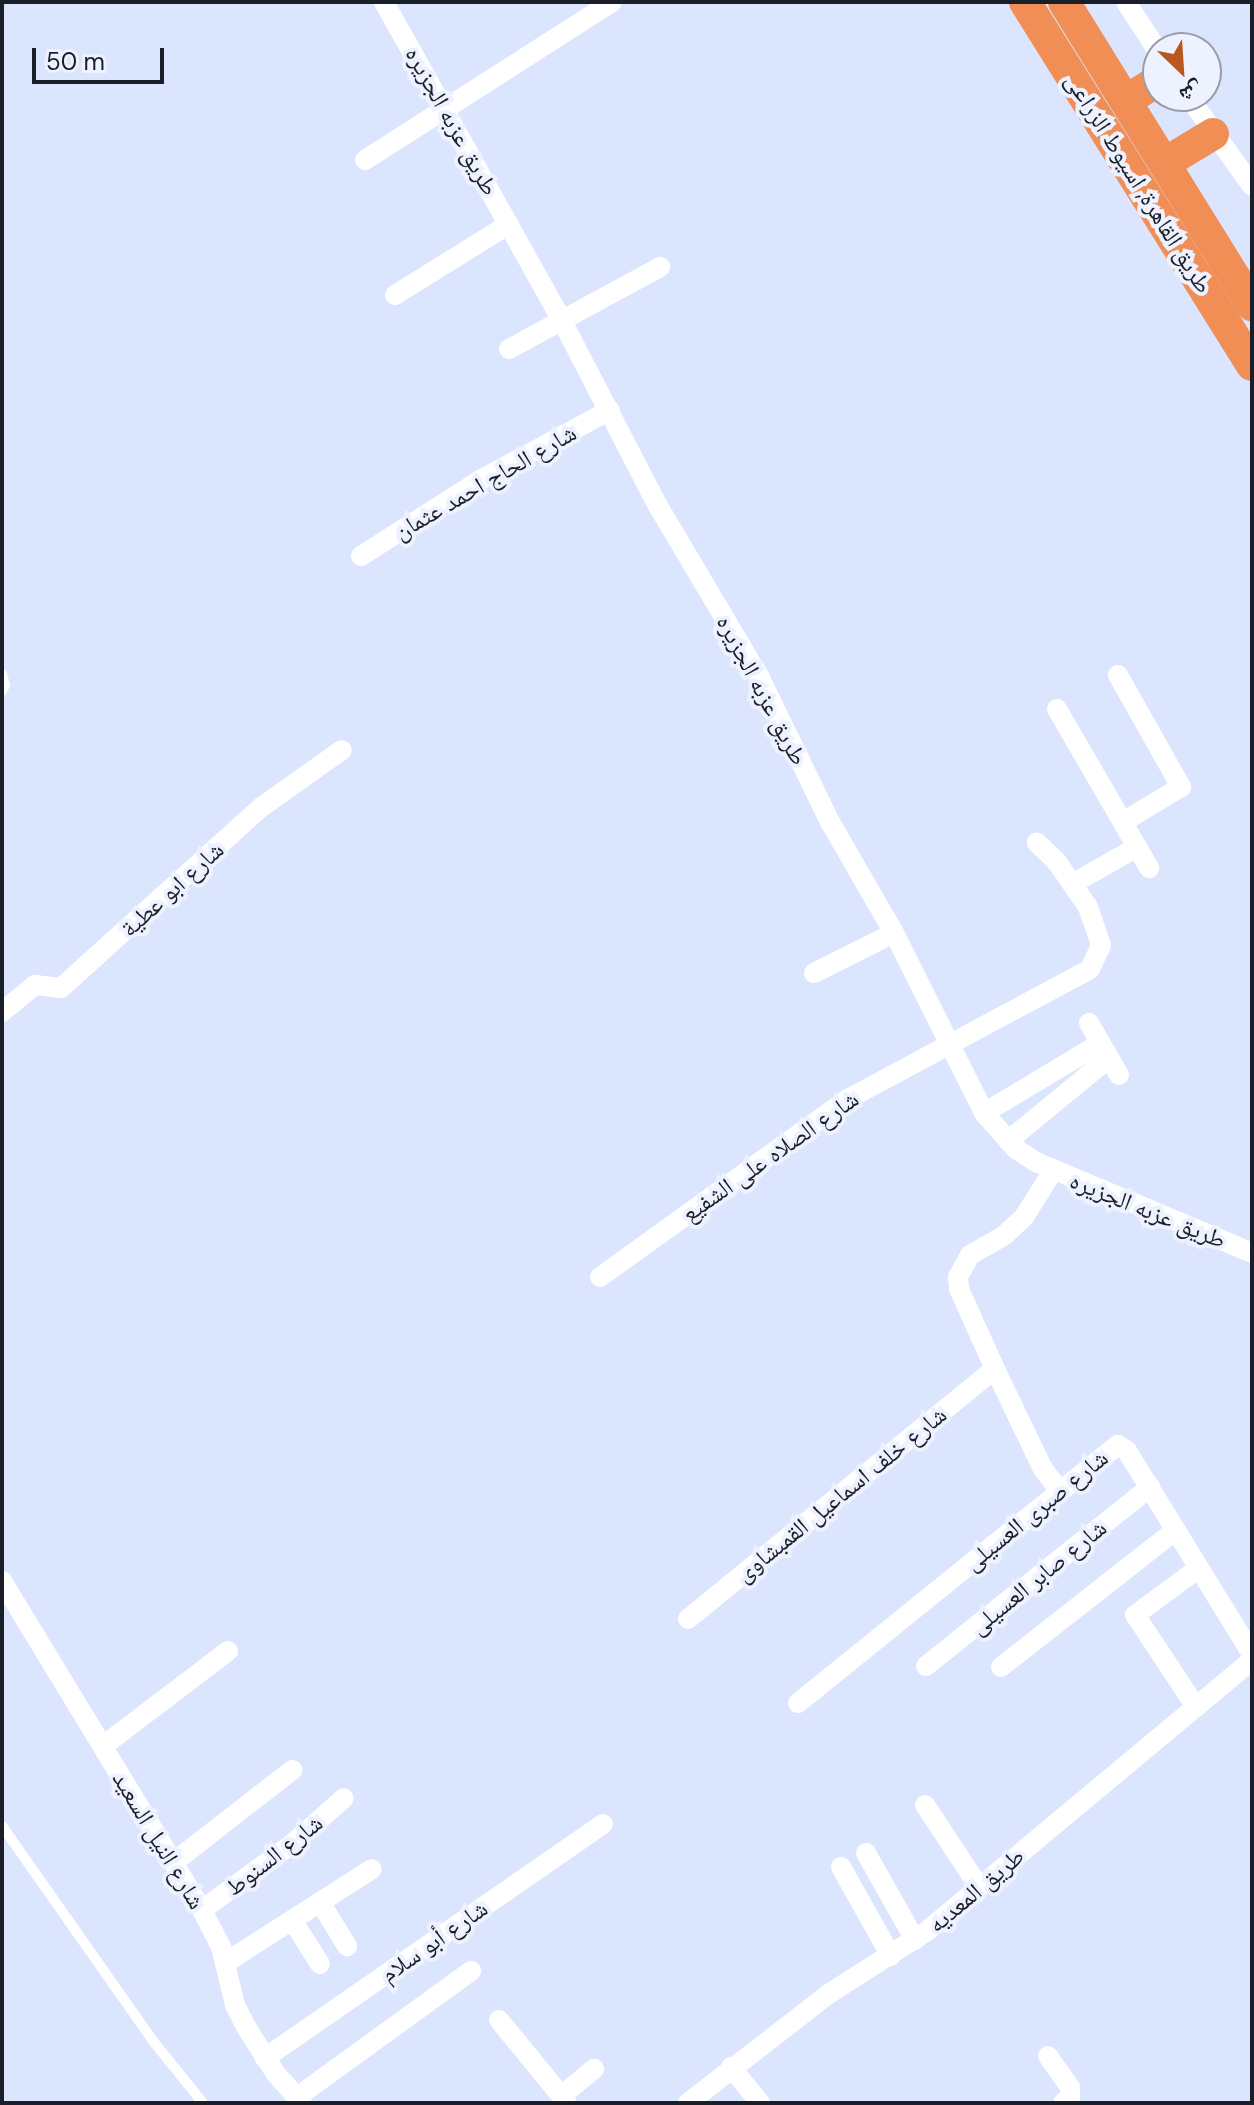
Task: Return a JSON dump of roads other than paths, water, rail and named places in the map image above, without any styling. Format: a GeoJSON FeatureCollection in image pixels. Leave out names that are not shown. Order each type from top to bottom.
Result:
{"type":"FeatureCollection","features":[{"type":"Feature","properties":{"kind":"highway","name":"طريق القاهرة, اسيوط الزراعى"},"geometry":{"type":"LineString","coordinates":[[1025,2],[1252,365]]}},
{"type":"Feature","properties":{"kind":"highway","name":"طريق القاهرة, اسيوط الزراعى"},"geometry":{"type":"LineString","coordinates":[[1072,14],[1252,305]]}},
{"type":"Feature","properties":{"kind":"highway"},"geometry":{"type":"LineString","coordinates":[[1052,44],[1072,14]]}},
{"type":"Feature","properties":{"kind":"highway"},"geometry":{"type":"LineString","coordinates":[[1127,100],[1142,91]]}},
{"type":"Feature","properties":{"kind":"highway"},"geometry":{"type":"LineString","coordinates":[[1165,163],[1213,134]]}},
{"type":"Feature","properties":{"kind":"street","name":"طريق عزبه الجزيره"},"geometry":{"type":"LineString","coordinates":[[384,2],[561,319],[658,506],[760,678],[851,862],[894,933],[947,1045],[984,1113],[1008,1141],[1053,1171],[1252,1253]]}},
{"type":"Feature","properties":{"kind":"street"},"geometry":{"type":"LineString","coordinates":[[365,160],[612,2]]}},
{"type":"Feature","properties":{"kind":"street"},"geometry":{"type":"LineString","coordinates":[[1126,2],[1146,32]]}},
{"type":"Feature","properties":{"kind":"street"},"geometry":{"type":"LineString","coordinates":[[1199,112],[1252,186]]}},
{"type":"Feature","properties":{"kind":"street"},"geometry":{"type":"LineString","coordinates":[[395,295],[509,224]]}},
{"type":"Feature","properties":{"kind":"street"},"geometry":{"type":"LineString","coordinates":[[509,349],[660,267]]}},
{"type":"Feature","properties":{"kind":"street","name":"شارع الحاج احمد عثمان"},"geometry":{"type":"LineString","coordinates":[[361,556],[482,479],[610,410]]}},
{"type":"Feature","properties":{"kind":"street"},"geometry":{"type":"LineString","coordinates":[[1118,675],[1181,787],[1123,822]]}},
{"type":"Feature","properties":{"kind":"street"},"geometry":{"type":"LineString","coordinates":[[1057,709],[1149,868]]}},
{"type":"Feature","properties":{"kind":"street","name":"شارع ابو عطية"},"geometry":{"type":"LineString","coordinates":[[2,1012],[35,985],[61,988],[260,808],[342,750]]}},
{"type":"Feature","properties":{"kind":"street","name":"شارع الصلاه على الشفيع"},"geometry":{"type":"LineString","coordinates":[[600,1277],[827,1112],[1090,969],[1101,945],[1088,907],[1074,883],[1037,843]]}},
{"type":"Feature","properties":{"kind":"street"},"geometry":{"type":"LineString","coordinates":[[1074,883],[1137,847]]}},
{"type":"Feature","properties":{"kind":"street"},"geometry":{"type":"LineString","coordinates":[[814,973],[894,933]]}},
{"type":"Feature","properties":{"kind":"street"},"geometry":{"type":"LineString","coordinates":[[1089,1023],[1110,1059]]}},
{"type":"Feature","properties":{"kind":"street"},"geometry":{"type":"LineString","coordinates":[[984,1113],[1110,1059]]}},
{"type":"Feature","properties":{"kind":"street"},"geometry":{"type":"LineString","coordinates":[[1008,1141],[1110,1059]]}},
{"type":"Feature","properties":{"kind":"street"},"geometry":{"type":"LineString","coordinates":[[1053,1171],[1024,1217],[1005,1235],[970,1255],[958,1277],[959,1289],[995,1369],[1043,1469],[1060,1491]]}},
{"type":"Feature","properties":{"kind":"street","name":"شارع خلف اسماعيل القمبشاوى"},"geometry":{"type":"LineString","coordinates":[[688,1619],[995,1369]]}},
{"type":"Feature","properties":{"kind":"street","name":"شارع صبرى العسيلى"},"geometry":{"type":"LineString","coordinates":[[798,1703],[1118,1445],[1124,1446],[1252,1654]]}},
{"type":"Feature","properties":{"kind":"street","name":"شارع صابر العسيلى"},"geometry":{"type":"LineString","coordinates":[[926,1666],[1150,1487]]}},
{"type":"Feature","properties":{"kind":"street"},"geometry":{"type":"LineString","coordinates":[[1001,1667],[1176,1530]]}},
{"type":"Feature","properties":{"kind":"street"},"geometry":{"type":"LineString","coordinates":[[1196,1707],[1135,1615],[1199,1568]]}},
{"type":"Feature","properties":{"kind":"street","name":"شارع النيل السعيد"},"geometry":{"type":"LineString","coordinates":[[2,1581],[202,1910],[225,1963],[235,2005],[265,2058],[299,2100]]}},
{"type":"Feature","properties":{"kind":"street"},"geometry":{"type":"LineString","coordinates":[[103,1746],[228,1651]]}},
{"type":"Feature","properties":{"kind":"street","name":"طريق المعديه"},"geometry":{"type":"LineString","coordinates":[[688,2103],[848,1980],[915,1940],[1252,1660]]}},
{"type":"Feature","properties":{"kind":"street"},"geometry":{"type":"LineString","coordinates":[[174,1862],[292,1770]]}},
{"type":"Feature","properties":{"kind":"street","name":"شارع السنوط"},"geometry":{"type":"LineString","coordinates":[[202,1910],[292,1844],[344,1798]]}},
{"type":"Feature","properties":{"kind":"street"},"geometry":{"type":"LineString","coordinates":[[925,1805],[979,1887]]}},
{"type":"Feature","properties":{"kind":"street","name":"شارع أبو سلام"},"geometry":{"type":"LineString","coordinates":[[265,2058],[603,1824]]}},
{"type":"Feature","properties":{"kind":"street"},"geometry":{"type":"LineString","coordinates":[[866,1853],[915,1940]]}},
{"type":"Feature","properties":{"kind":"street"},"geometry":{"type":"LineString","coordinates":[[841,1867],[891,1956]]}},
{"type":"Feature","properties":{"kind":"street"},"geometry":{"type":"LineString","coordinates":[[225,1963],[372,1869]]}},
{"type":"Feature","properties":{"kind":"street"},"geometry":{"type":"LineString","coordinates":[[320,1902],[347,1946]]}},
{"type":"Feature","properties":{"kind":"street"},"geometry":{"type":"LineString","coordinates":[[292,1920],[320,1964]]}},
{"type":"Feature","properties":{"kind":"street"},"geometry":{"type":"LineString","coordinates":[[299,2100],[471,1971]]}},
{"type":"Feature","properties":{"kind":"street"},"geometry":{"type":"LineString","coordinates":[[499,2020],[564,2099],[594,2069]]}},
{"type":"Feature","properties":{"kind":"street"},"geometry":{"type":"LineString","coordinates":[[1048,2056],[1070,2087],[1070,2097],[1063,2103]]}},
{"type":"Feature","properties":{"kind":"street"},"geometry":{"type":"LineString","coordinates":[[731,2067],[760,2103]]}},
{"type":"Feature","properties":{"kind":"lane"},"geometry":{"type":"LineString","coordinates":[[2,674],[5,685],[2,691]]}},
{"type":"Feature","properties":{"kind":"lane"},"geometry":{"type":"LineString","coordinates":[[2,1826],[153,2041],[203,2103]]}}]}
